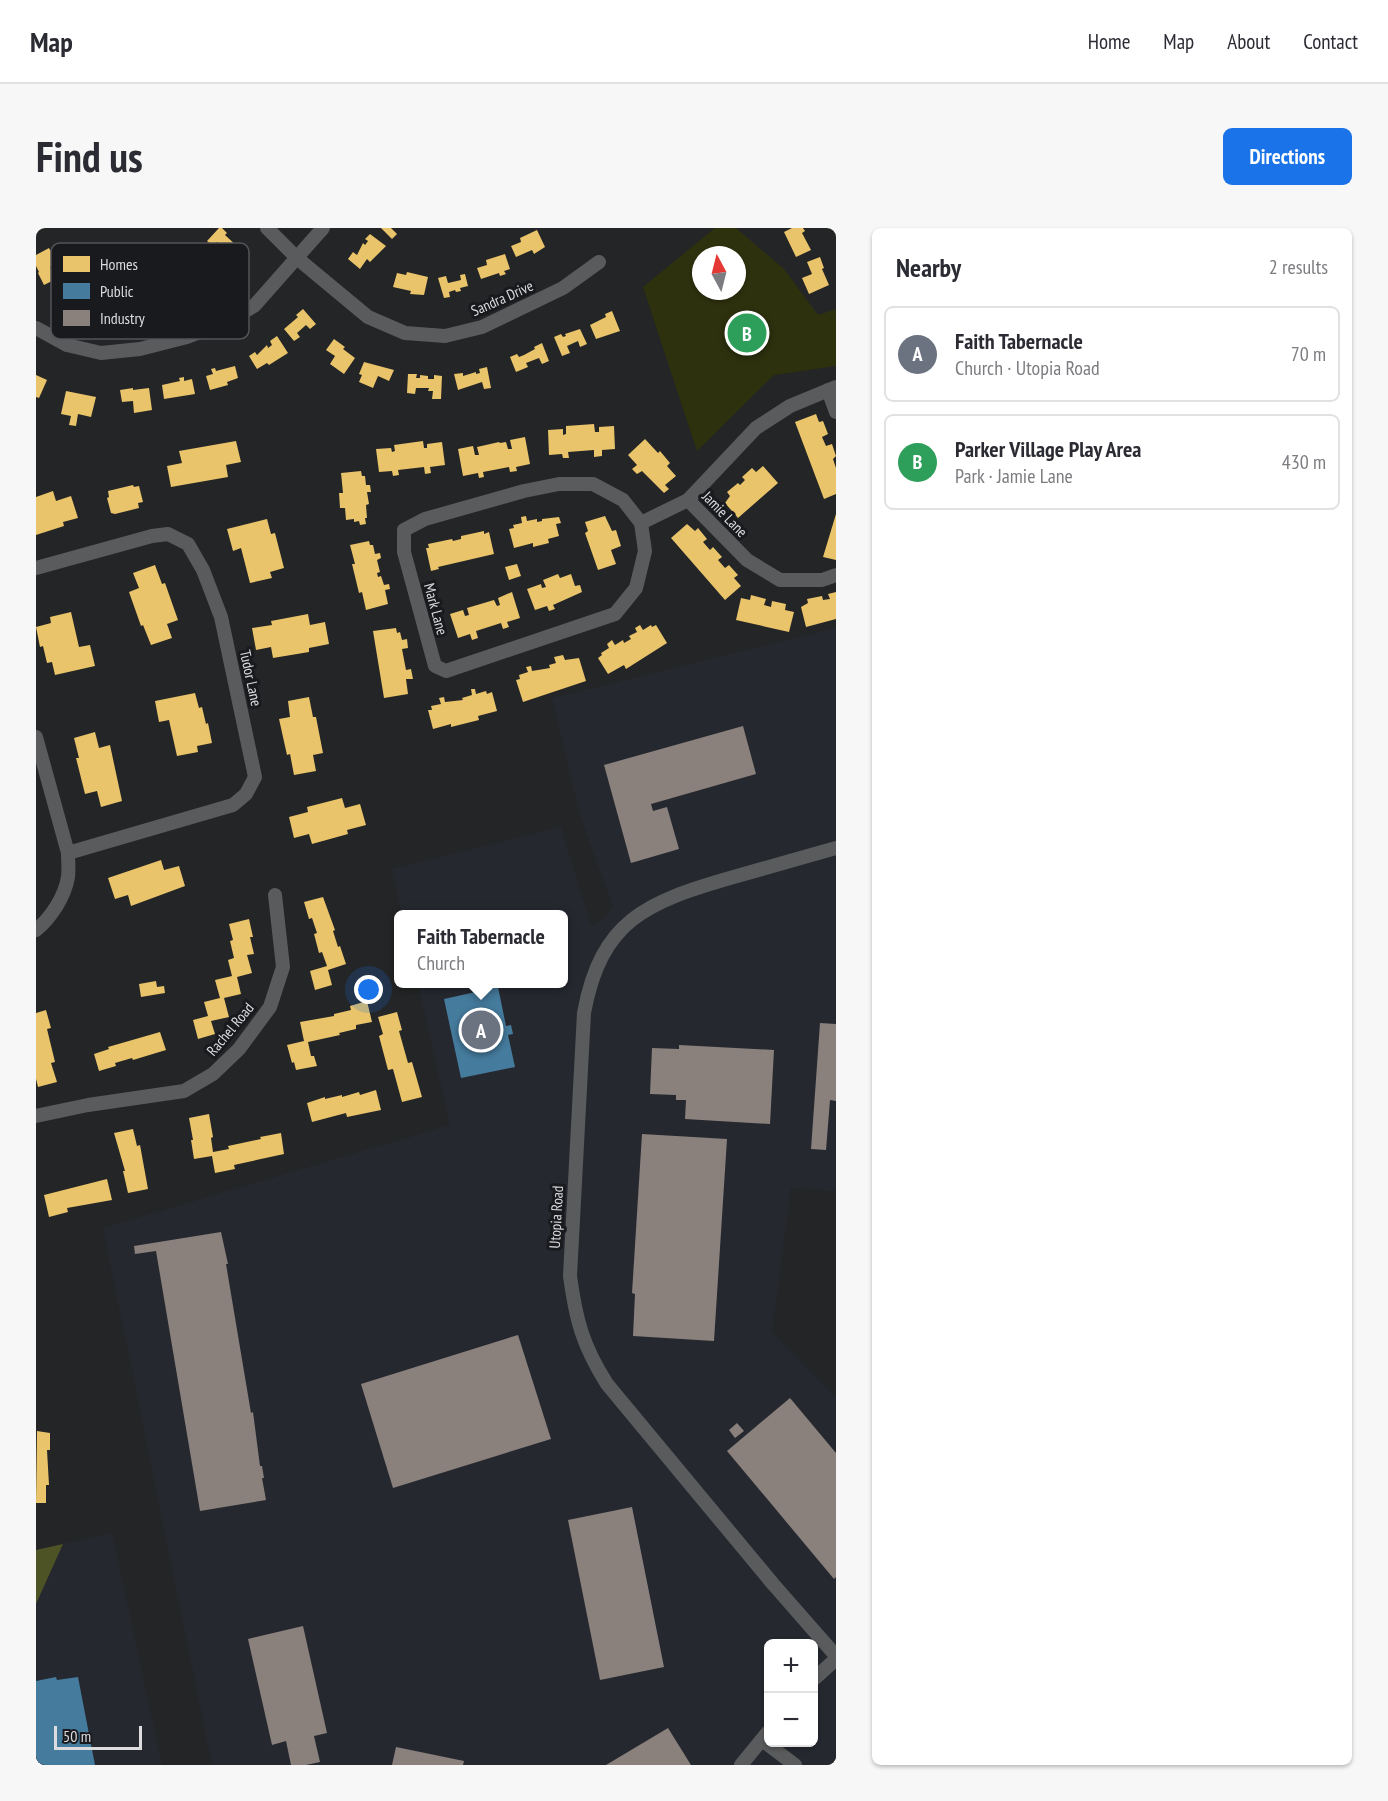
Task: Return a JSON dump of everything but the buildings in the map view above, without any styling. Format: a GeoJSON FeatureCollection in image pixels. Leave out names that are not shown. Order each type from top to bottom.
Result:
{"type":"FeatureCollection","features":[{"type":"Feature","properties":{"kind":"street","name":"Sandra Drive"},"geometry":{"type":"LineString","coordinates":[[267,228],[297,258],[368,317],[405,333],[445,336],[482,327],[563,288],[599,262]]}},
{"type":"Feature","properties":{"kind":"street"},"geometry":{"type":"LineString","coordinates":[[249,309],[254,306],[323,228]]}},
{"type":"Feature","properties":{"kind":"street"},"geometry":{"type":"LineString","coordinates":[[36,328],[51,336]]}},
{"type":"Feature","properties":{"kind":"street"},"geometry":{"type":"LineString","coordinates":[[56,339],[67,345],[101,353],[140,349],[179,339]]}},
{"type":"Feature","properties":{"kind":"street","name":"Jamie Lane"},"geometry":{"type":"LineString","coordinates":[[836,412],[832,388],[790,406],[756,428],[688,500],[747,560],[780,580],[822,580],[836,575]]}},
{"type":"Feature","properties":{"kind":"street","name":"Mark Lane"},"geometry":{"type":"LineString","coordinates":[[559,484],[593,484],[623,500],[641,523],[645,551],[636,588],[615,614],[446,671],[435,666],[404,552],[404,530],[425,519],[559,484]]}},
{"type":"Feature","properties":{"kind":"street"},"geometry":{"type":"LineString","coordinates":[[641,523],[688,500]]}},
{"type":"Feature","properties":{"kind":"street","name":"Tudor Lane"},"geometry":{"type":"LineString","coordinates":[[36,568],[152,536],[168,534],[188,544],[203,570],[221,617],[255,777],[246,794],[233,805],[68,853]]}},
{"type":"Feature","properties":{"kind":"street"},"geometry":{"type":"LineString","coordinates":[[36,737],[68,853],[68,877],[60,899],[43,924],[36,930]]}},
{"type":"Feature","properties":{"kind":"street","name":"Utopia Road"},"geometry":{"type":"LineString","coordinates":[[836,849],[667,898],[639,913],[616,934],[599,962],[589,985],[584,1013],[570,1276],[574,1308],[581,1336],[607,1384],[836,1658]]}},
{"type":"Feature","properties":{"kind":"street","name":"Rachel Road"},"geometry":{"type":"LineString","coordinates":[[36,1116],[88,1105],[184,1091],[213,1074],[238,1049],[270,1006],[283,967],[275,895]]}},
{"type":"Feature","properties":{"kind":"street"},"geometry":{"type":"LineString","coordinates":[[818,1674],[836,1658]]}},
{"type":"Feature","properties":{"kind":"street"},"geometry":{"type":"LineString","coordinates":[[741,1765],[764,1737]]}},
{"type":"Feature","properties":{"kind":"street"},"geometry":{"type":"LineString","coordinates":[[776,1747],[795,1765]]}},
{"type":"Feature","properties":{"kind":"shaded area"},"geometry":{"type":"Polygon","coordinates":[[[836,628],[836,1191],[791,1188],[772,1332],[836,1397],[836,1765],[212,1765],[103,1228],[450,1125],[419,988],[568,988],[568,910],[401,910],[392,869],[561,827],[591,926],[603,919],[613,907],[580,815],[552,698],[836,628]]]}},
{"type":"Feature","properties":{"kind":"shaded area"},"geometry":{"type":"Polygon","coordinates":[[[112,1533],[162,1765],[36,1765],[36,1605],[63,1544],[112,1533]]]}},
{"type":"Feature","properties":{"kind":"green space"},"geometry":{"type":"Polygon","coordinates":[[[715,228],[736,228],[784,269],[818,315],[836,309],[836,366],[774,375],[697,451],[643,287],[692,247],[692,300],[746,300],[746,246],[693,246],[715,228]]]}},
{"type":"Feature","properties":{"kind":"green space"},"geometry":{"type":"Polygon","coordinates":[[[63,1544],[36,1604],[36,1550],[63,1544]]]}},
{"type":"Feature","properties":{"kind":"place","name":"Parker Village Play Area"},"geometry":{"type":"Point","coordinates":[747,333]}},
{"type":"Feature","properties":{"kind":"place","name":"Faith Tabernacle"},"geometry":{"type":"Point","coordinates":[481,1030]}}]}
